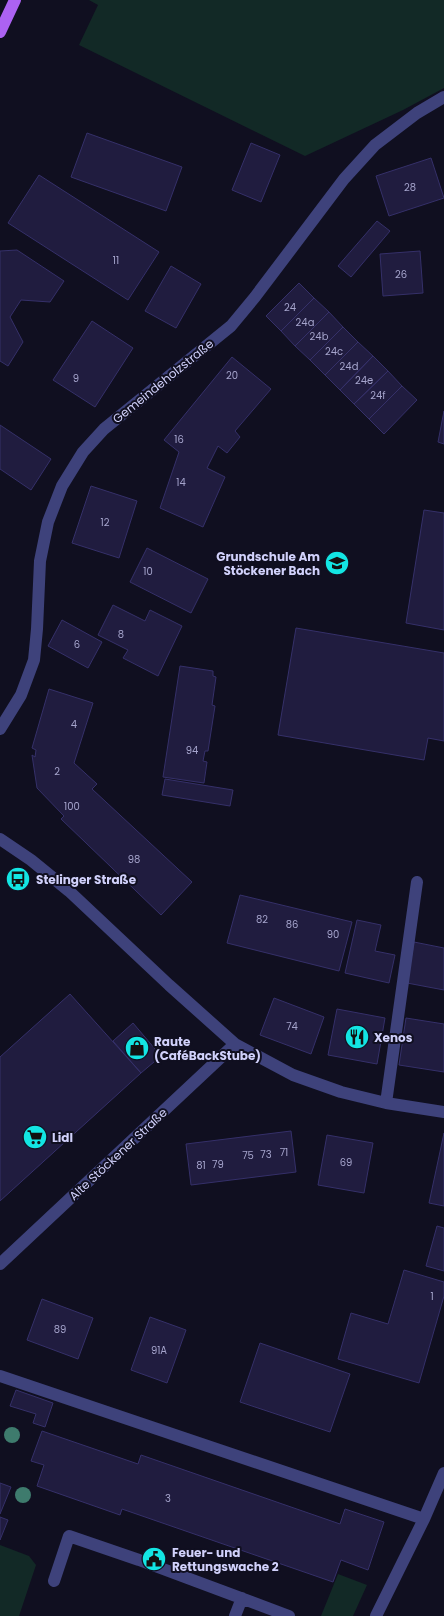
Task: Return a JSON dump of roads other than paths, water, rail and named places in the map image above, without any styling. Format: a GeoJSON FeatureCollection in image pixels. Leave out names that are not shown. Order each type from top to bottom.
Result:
{"type":"FeatureCollection","features":[{"type":"Feature","properties":{"kind":"main road"},"geometry":{"type":"LineString","coordinates":[[0,32],[14,0]]}},
{"type":"Feature","properties":{"kind":"street","name":"Gemeindeholzstraße"},"geometry":{"type":"LineString","coordinates":[[0,729],[21,695],[34,660],[40,561],[48,522],[62,486],[83,452],[104,429],[231,326],[344,179],[375,145],[417,114],[444,98]]}},
{"type":"Feature","properties":{"kind":"street"},"geometry":{"type":"LineString","coordinates":[[0,839],[30,860],[68,892],[235,1044],[293,1075],[341,1092],[386,1103],[444,1112]]}},
{"type":"Feature","properties":{"kind":"street"},"geometry":{"type":"LineString","coordinates":[[386,1103],[417,882]]}},
{"type":"Feature","properties":{"kind":"street","name":"Alte Stöckener Straße"},"geometry":{"type":"LineString","coordinates":[[0,1264],[235,1044]]}},
{"type":"Feature","properties":{"kind":"street"},"geometry":{"type":"LineString","coordinates":[[0,1376],[424,1519]]}},
{"type":"Feature","properties":{"kind":"street"},"geometry":{"type":"LineString","coordinates":[[376,1616],[424,1519],[444,1473]]}},
{"type":"Feature","properties":{"kind":"street"},"geometry":{"type":"LineString","coordinates":[[54,1581],[69,1536],[289,1616]]}},
{"type":"Feature","properties":{"kind":"street"},"geometry":{"type":"LineString","coordinates":[[236,1616],[242,1598]]}},
{"type":"Feature","properties":{"kind":"place","name":"Grundschule Am Stöckener Bach"},"geometry":{"type":"Point","coordinates":[337,563]}},
{"type":"Feature","properties":{"kind":"place","name":"Stelinger Straße"},"geometry":{"type":"Point","coordinates":[18,879]}},
{"type":"Feature","properties":{"kind":"place","name":"Xenos"},"geometry":{"type":"Point","coordinates":[357,1037]}},
{"type":"Feature","properties":{"kind":"place","name":"Raute (CaféBackStube)"},"geometry":{"type":"Point","coordinates":[137,1048]}},
{"type":"Feature","properties":{"kind":"place","name":"Lidl"},"geometry":{"type":"Point","coordinates":[35,1137]}},
{"type":"Feature","properties":{"kind":"place","name":"Feuer- und Rettungswache 2"},"geometry":{"type":"Point","coordinates":[154,1559]}}]}
